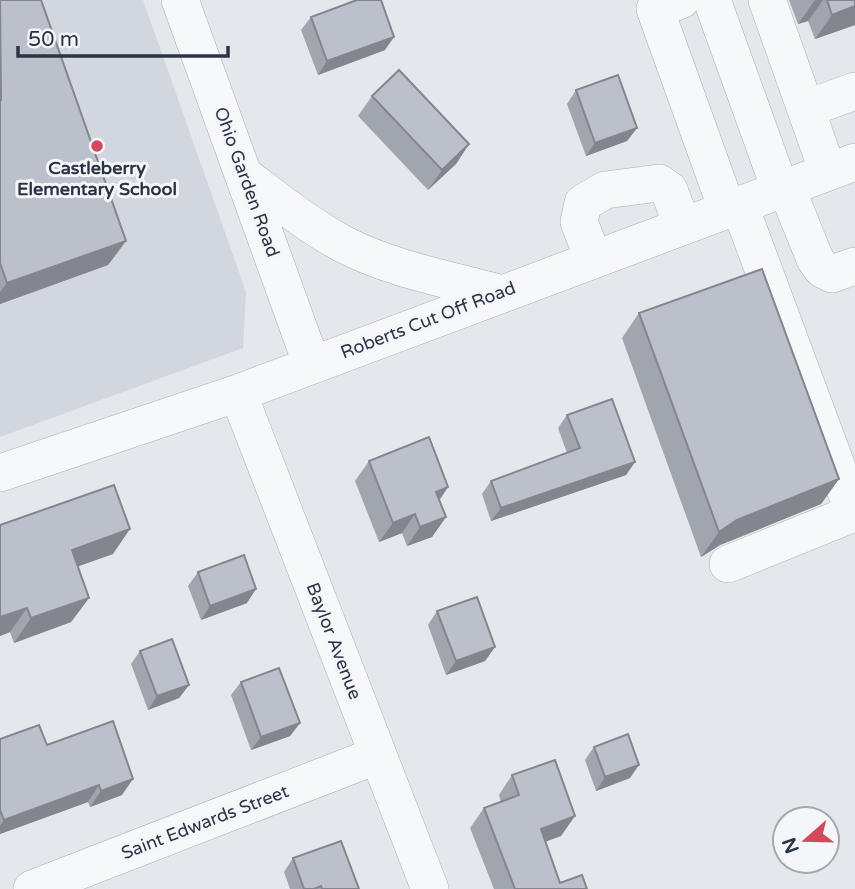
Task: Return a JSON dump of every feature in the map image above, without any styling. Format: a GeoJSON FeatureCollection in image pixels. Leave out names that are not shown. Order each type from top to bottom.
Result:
{"type":"FeatureCollection","features":[{"type":"Feature","properties":{"kind":"street","name":"Ohio Garden Road"},"geometry":{"type":"LineString","coordinates":[[180,0],[312,365]]}},
{"type":"Feature","properties":{"kind":"street"},"geometry":{"type":"LineString","coordinates":[[681,0],[655,9],[854,513],[728,564]]}},
{"type":"Feature","properties":{"kind":"street"},"geometry":{"type":"LineString","coordinates":[[712,0],[783,188],[822,269],[832,274],[855,266]]}},
{"type":"Feature","properties":{"kind":"street"},"geometry":{"type":"LineString","coordinates":[[766,0],[808,108],[841,167]]}},
{"type":"Feature","properties":{"kind":"street"},"geometry":{"type":"LineString","coordinates":[[808,108],[855,91]]}},
{"type":"Feature","properties":{"kind":"street","name":"Roberts Cut Off Road"},"geometry":{"type":"LineString","coordinates":[[0,473],[238,393],[498,293],[841,167]]}},
{"type":"Feature","properties":{"kind":"street"},"geometry":{"type":"LineString","coordinates":[[245,176],[306,222],[345,245],[402,267],[498,293]]}},
{"type":"Feature","properties":{"kind":"street"},"geometry":{"type":"LineString","coordinates":[[593,258],[579,222],[583,204],[605,190],[659,183],[669,190],[682,225]]}},
{"type":"Feature","properties":{"kind":"street","name":"Baylor Avenue"},"geometry":{"type":"LineString","coordinates":[[238,393],[430,889]]}},
{"type":"Feature","properties":{"kind":"street","name":"Saint Edwards Street"},"geometry":{"type":"LineString","coordinates":[[32,889],[377,755]]}},
{"type":"Feature","properties":{"kind":"shaded area","name":"Castleberry Elementary School"},"geometry":{"type":"Polygon","coordinates":[[[0,0],[143,0],[246,292],[243,348],[0,437],[0,0]]]}},
{"type":"Feature","properties":{"kind":"building"},"geometry":{"type":"Polygon","coordinates":[[[0,0],[41,0],[126,241],[7,283],[0,263],[0,0]]]}},
{"type":"Feature","properties":{"kind":"building"},"geometry":{"type":"Polygon","coordinates":[[[357,0],[381,0],[394,37],[327,61],[311,17],[357,0]]]}},
{"type":"Feature","properties":{"kind":"building"},"geometry":{"type":"Polygon","coordinates":[[[827,0],[855,0],[855,6],[832,15],[827,0]]]}},
{"type":"Feature","properties":{"kind":"building"},"geometry":{"type":"Polygon","coordinates":[[[399,70],[469,144],[442,170],[372,96],[399,70]]]}},
{"type":"Feature","properties":{"kind":"building"},"geometry":{"type":"Polygon","coordinates":[[[618,75],[637,128],[595,143],[576,90],[618,75]]]}},
{"type":"Feature","properties":{"kind":"building"},"geometry":{"type":"Polygon","coordinates":[[[762,269],[839,479],[737,520],[719,532],[639,313],[762,269]]]}},
{"type":"Feature","properties":{"kind":"building"},"geometry":{"type":"Polygon","coordinates":[[[612,399],[635,462],[501,508],[491,481],[580,448],[567,415],[612,399]]]}},
{"type":"Feature","properties":{"kind":"building"},"geometry":{"type":"Polygon","coordinates":[[[429,437],[448,487],[436,492],[446,517],[420,527],[415,514],[393,523],[369,461],[429,437]]]}},
{"type":"Feature","properties":{"kind":"building"},"geometry":{"type":"Polygon","coordinates":[[[114,485],[130,529],[72,550],[89,598],[31,618],[27,608],[0,617],[0,525],[114,485]]]}},
{"type":"Feature","properties":{"kind":"building"},"geometry":{"type":"Polygon","coordinates":[[[244,555],[256,589],[210,606],[198,572],[244,555]]]}},
{"type":"Feature","properties":{"kind":"building"},"geometry":{"type":"Polygon","coordinates":[[[477,597],[495,647],[456,661],[437,611],[477,597]]]}},
{"type":"Feature","properties":{"kind":"building"},"geometry":{"type":"Polygon","coordinates":[[[172,639],[189,685],[157,696],[140,651],[172,639]]]}},
{"type":"Feature","properties":{"kind":"building"},"geometry":{"type":"Polygon","coordinates":[[[279,668],[300,723],[261,737],[241,682],[279,668]]]}},
{"type":"Feature","properties":{"kind":"building"},"geometry":{"type":"Polygon","coordinates":[[[113,721],[133,779],[101,791],[99,785],[4,820],[0,810],[0,739],[39,725],[47,745],[113,721]]]}},
{"type":"Feature","properties":{"kind":"building"},"geometry":{"type":"Polygon","coordinates":[[[628,734],[639,765],[605,777],[594,747],[628,734]]]}},
{"type":"Feature","properties":{"kind":"building"},"geometry":{"type":"Polygon","coordinates":[[[555,760],[575,816],[541,829],[560,883],[582,875],[587,889],[515,889],[484,808],[519,795],[512,775],[555,760]]]}},
{"type":"Feature","properties":{"kind":"building"},"geometry":{"type":"Polygon","coordinates":[[[341,841],[359,889],[322,889],[321,886],[304,889],[293,858],[341,841]]]}},
{"type":"Feature","properties":{"kind":"place","name":"Castleberry Elementary School"},"geometry":{"type":"Point","coordinates":[97,146]}}]}
